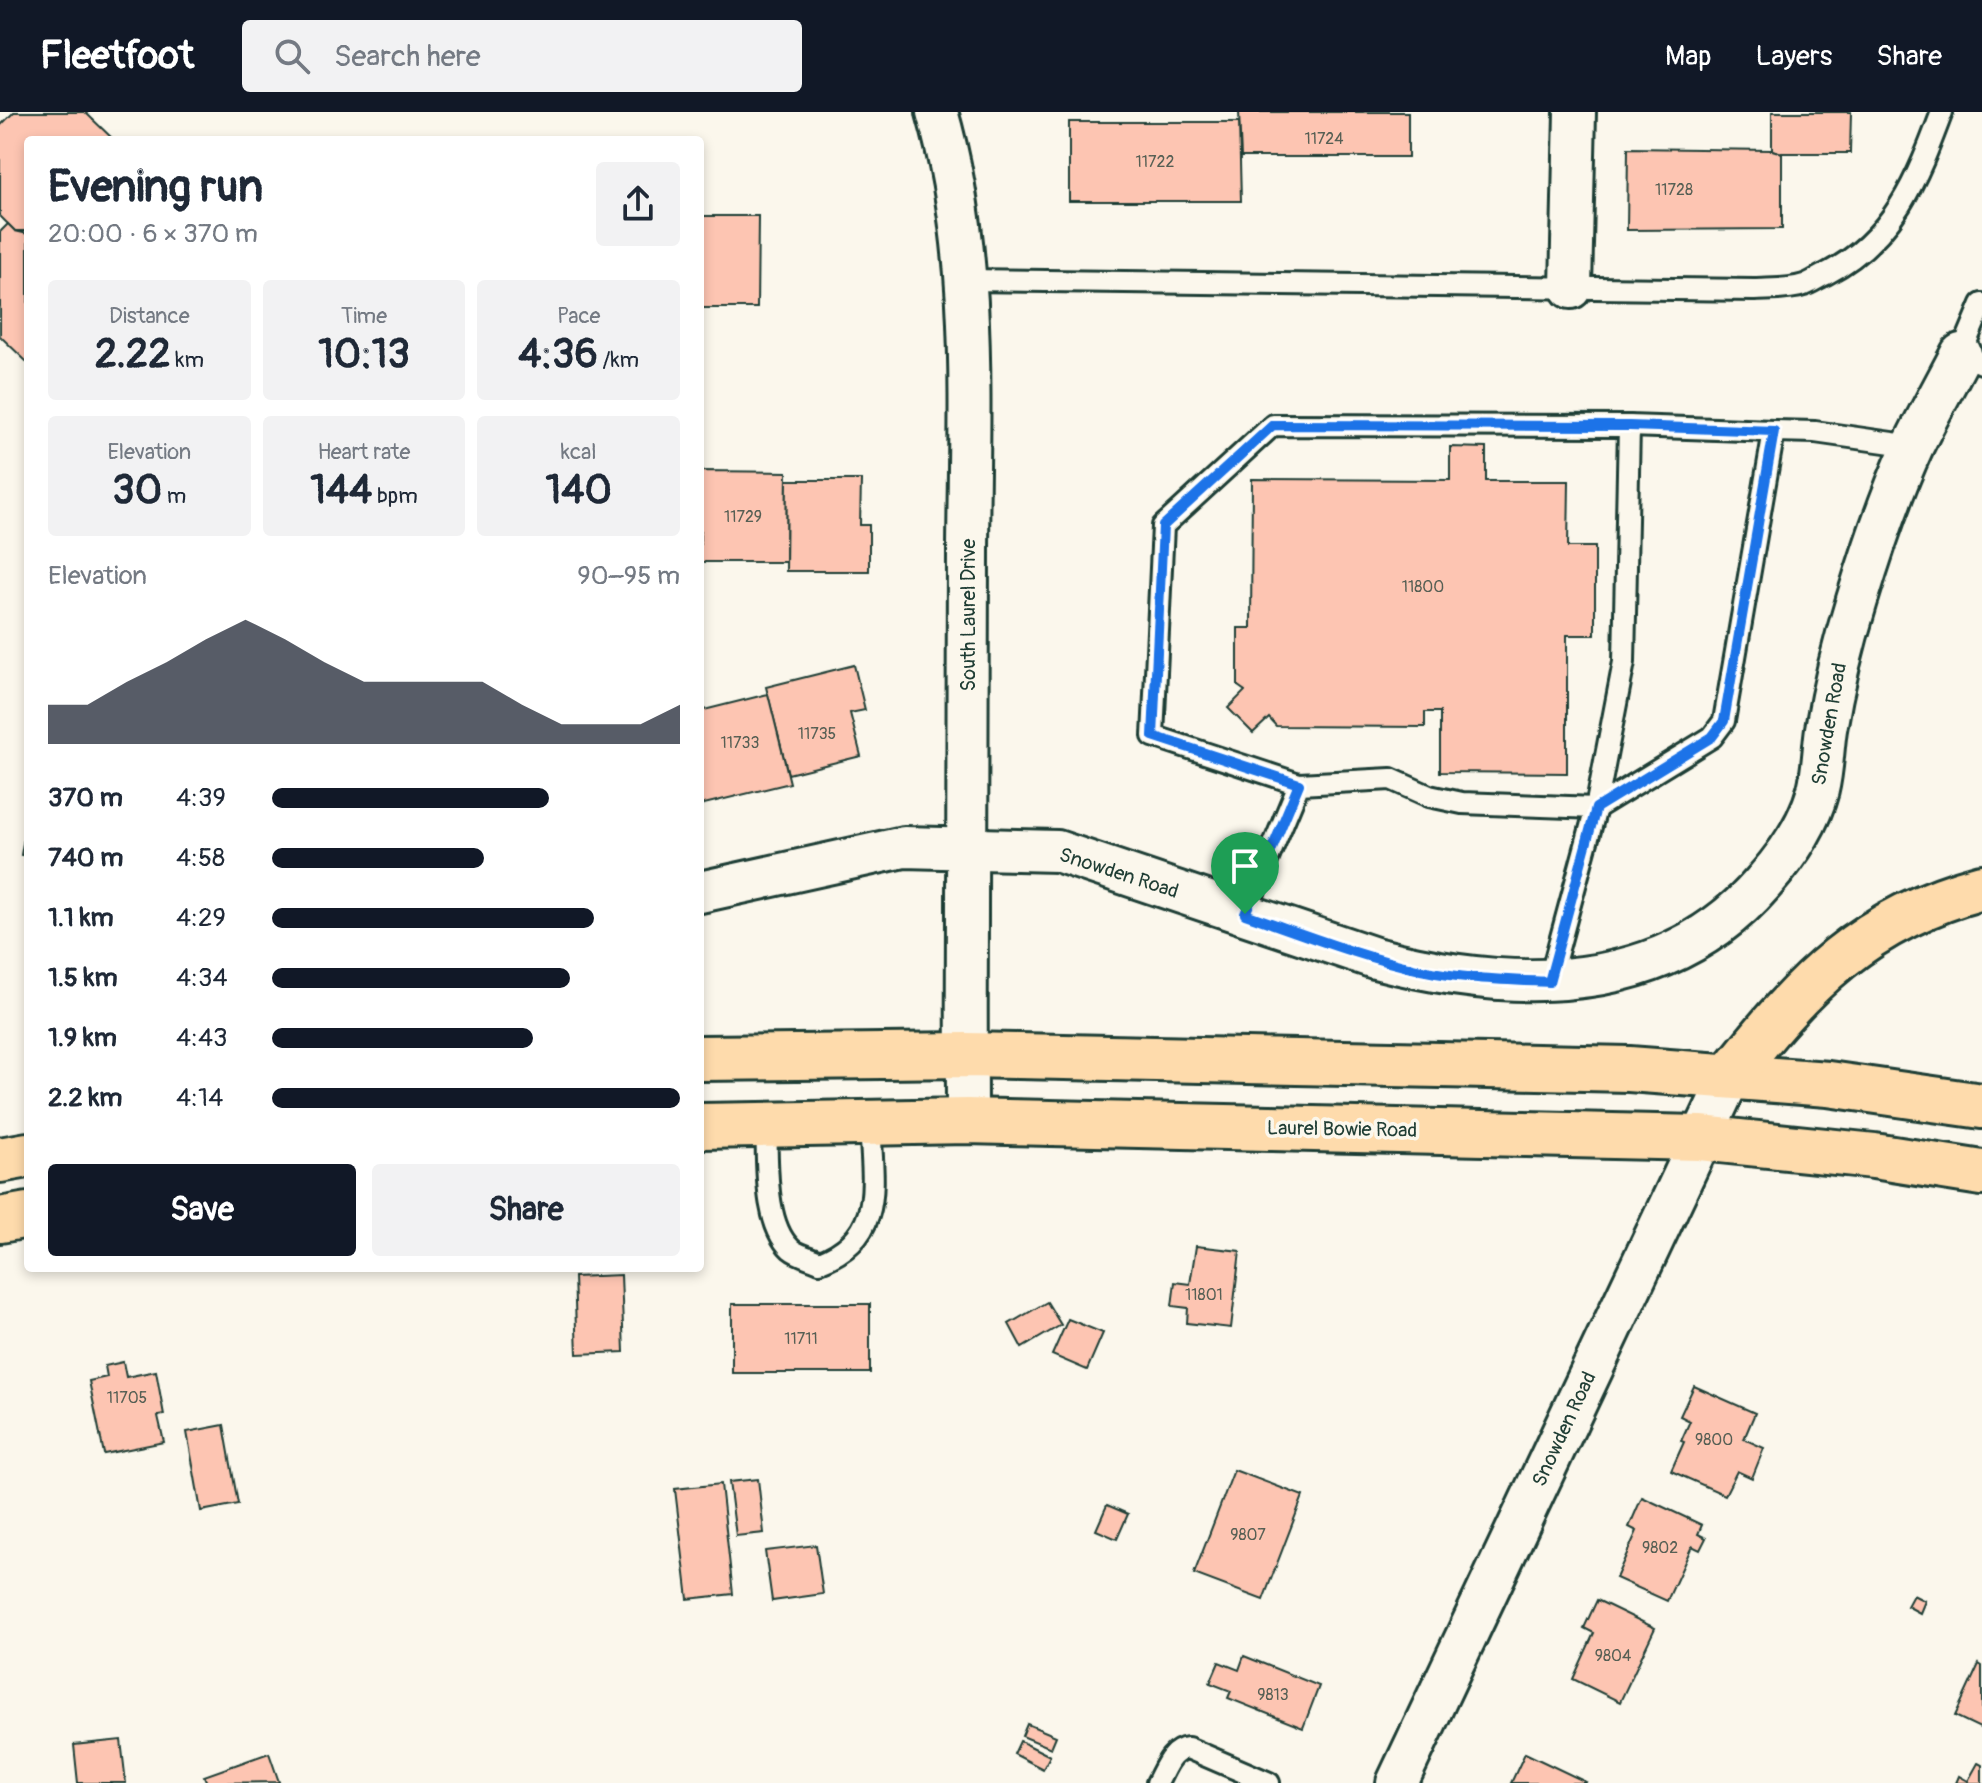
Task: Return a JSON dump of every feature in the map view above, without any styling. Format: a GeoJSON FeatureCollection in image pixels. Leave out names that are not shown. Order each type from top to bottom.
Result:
{"type":"FeatureCollection","features":[{"type":"Feature","properties":{"kind":"main road"},"geometry":{"type":"LineString","coordinates":[[1731,1075],[1773,1021],[1820,972],[1849,950],[1895,921],[1954,895],[1982,887]]}},
{"type":"Feature","properties":{"kind":"main road"},"geometry":{"type":"LineString","coordinates":[[704,1058],[967,1055],[1516,1065],[1731,1075],[1828,1084],[1982,1106]]}},
{"type":"Feature","properties":{"kind":"main road","name":"Laurel Bowie Road"},"geometry":{"type":"LineString","coordinates":[[704,1126],[967,1121],[1700,1138],[1874,1156],[1982,1173]]}},
{"type":"Feature","properties":{"kind":"main road"},"geometry":{"type":"LineString","coordinates":[[0,1160],[24,1156]]}},
{"type":"Feature","properties":{"kind":"main road"},"geometry":{"type":"LineString","coordinates":[[0,1220],[24,1216]]}},
{"type":"Feature","properties":{"kind":"street","name":"South Laurel Drive"},"geometry":{"type":"LineString","coordinates":[[937,112],[955,185],[965,280],[969,395],[967,1121]]}},
{"type":"Feature","properties":{"kind":"street"},"geometry":{"type":"LineString","coordinates":[[1571,288],[1575,112]]}},
{"type":"Feature","properties":{"kind":"street","name":"Snowden Road"},"geometry":{"type":"LineString","coordinates":[[704,891],[904,847],[1057,851],[1375,958],[1422,970],[1484,979],[1549,982],[1640,965],[1679,948],[1718,925],[1753,895],[1783,860],[1806,820],[1818,789],[1833,687],[1882,521],[1913,446],[1972,359]]}},
{"type":"Feature","properties":{"kind":"street","name":"Snowden Road"},"geometry":{"type":"LineString","coordinates":[[1397,1783],[1731,1075]]}},
{"type":"Feature","properties":{"kind":"lane"},"geometry":{"type":"LineString","coordinates":[[965,280],[1754,290],[1803,285],[1842,266],[1871,242],[1899,211],[1919,173],[1942,112]]}},
{"type":"Feature","properties":{"kind":"lane"},"geometry":{"type":"LineString","coordinates":[[1972,359],[1982,304]]}},
{"type":"Feature","properties":{"kind":"lane"},"geometry":{"type":"LineString","coordinates":[[1774,431],[1724,721],[1712,737],[1596,808],[1462,803],[1429,796],[1391,779],[1299,784],[1153,736],[1163,526],[1273,425],[1629,426],[1815,432],[1913,446]]}},
{"type":"Feature","properties":{"kind":"lane"},"geometry":{"type":"LineString","coordinates":[[1549,982],[1596,808],[1624,662],[1629,426]]}},
{"type":"Feature","properties":{"kind":"lane"},"geometry":{"type":"LineString","coordinates":[[1245,914],[1299,784]]}},
{"type":"Feature","properties":{"kind":"lane"},"geometry":{"type":"LineString","coordinates":[[766,1124],[771,1212],[779,1232],[792,1250],[820,1262],[838,1255],[855,1242],[870,1213],[873,1191],[870,1122]]}},
{"type":"Feature","properties":{"kind":"lane"},"geometry":{"type":"LineString","coordinates":[[1157,1783],[1173,1754],[1179,1749],[1188,1748],[1269,1783]]}},
{"type":"Feature","properties":{"kind":"building"},"geometry":{"type":"Polygon","coordinates":[[[14,112],[85,112],[110,136],[24,136],[24,231],[15,231],[0,216],[0,126],[14,112]]]}},
{"type":"Feature","properties":{"kind":"building"},"geometry":{"type":"Polygon","coordinates":[[[1239,112],[1408,112],[1408,157],[1241,157],[1239,112]]]}},
{"type":"Feature","properties":{"kind":"building"},"geometry":{"type":"Polygon","coordinates":[[[1772,112],[1851,112],[1850,153],[1782,153],[1772,150],[1772,112]]]}},
{"type":"Feature","properties":{"kind":"building"},"geometry":{"type":"Polygon","coordinates":[[[1069,122],[1239,122],[1241,201],[1069,201],[1069,122]]]}},
{"type":"Feature","properties":{"kind":"building"},"geometry":{"type":"Polygon","coordinates":[[[1628,148],[1772,150],[1782,153],[1782,229],[1627,230],[1628,148]]]}},
{"type":"Feature","properties":{"kind":"building"},"geometry":{"type":"Polygon","coordinates":[[[704,216],[758,216],[757,308],[704,308],[704,216]]]}},
{"type":"Feature","properties":{"kind":"building"},"geometry":{"type":"Polygon","coordinates":[[[8,224],[15,231],[24,233],[24,359],[0,336],[0,232],[8,224]]]}},
{"type":"Feature","properties":{"kind":"building"},"geometry":{"type":"Polygon","coordinates":[[[1450,447],[1486,448],[1486,481],[1569,481],[1568,547],[1595,547],[1595,635],[1567,635],[1567,773],[1440,772],[1440,712],[1425,712],[1425,727],[1276,726],[1269,718],[1253,733],[1228,708],[1245,691],[1238,686],[1238,628],[1251,628],[1252,479],[1450,480],[1450,447]]]}},
{"type":"Feature","properties":{"kind":"building"},"geometry":{"type":"Polygon","coordinates":[[[704,471],[787,472],[786,562],[704,562],[704,471]]]}},
{"type":"Feature","properties":{"kind":"building"},"geometry":{"type":"Polygon","coordinates":[[[787,480],[861,480],[860,525],[869,525],[869,571],[786,571],[787,480]]]}},
{"type":"Feature","properties":{"kind":"building"},"geometry":{"type":"Polygon","coordinates":[[[854,665],[865,710],[850,713],[861,756],[788,774],[766,687],[854,665]]]}},
{"type":"Feature","properties":{"kind":"building"},"geometry":{"type":"Polygon","coordinates":[[[768,694],[790,783],[704,804],[704,710],[768,694]]]}},
{"type":"Feature","properties":{"kind":"building"},"geometry":{"type":"Polygon","coordinates":[[[1196,1246],[1240,1251],[1231,1328],[1187,1323],[1188,1308],[1172,1306],[1175,1282],[1190,1284],[1196,1246]]]}},
{"type":"Feature","properties":{"kind":"building"},"geometry":{"type":"Polygon","coordinates":[[[621,1275],[624,1352],[577,1354],[574,1277],[621,1275]]]}},
{"type":"Feature","properties":{"kind":"building"},"geometry":{"type":"Polygon","coordinates":[[[1047,1302],[1061,1325],[1022,1348],[1009,1324],[1047,1302]]]}},
{"type":"Feature","properties":{"kind":"building"},"geometry":{"type":"Polygon","coordinates":[[[732,1304],[870,1304],[870,1373],[732,1373],[732,1304]]]}},
{"type":"Feature","properties":{"kind":"building"},"geometry":{"type":"Polygon","coordinates":[[[1068,1319],[1103,1333],[1087,1370],[1052,1355],[1068,1319]]]}},
{"type":"Feature","properties":{"kind":"building"},"geometry":{"type":"Polygon","coordinates":[[[123,1362],[126,1377],[156,1371],[164,1415],[158,1416],[164,1442],[104,1454],[89,1381],[107,1377],[105,1366],[123,1362]]]}},
{"type":"Feature","properties":{"kind":"building"},"geometry":{"type":"Polygon","coordinates":[[[1694,1386],[1755,1413],[1744,1439],[1764,1448],[1752,1478],[1737,1471],[1725,1495],[1671,1471],[1690,1421],[1680,1416],[1694,1386]]]}},
{"type":"Feature","properties":{"kind":"building"},"geometry":{"type":"Polygon","coordinates":[[[224,1425],[238,1504],[201,1511],[187,1432],[224,1425]]]}},
{"type":"Feature","properties":{"kind":"building"},"geometry":{"type":"Polygon","coordinates":[[[1234,1470],[1303,1496],[1263,1600],[1194,1574],[1234,1470]]]}},
{"type":"Feature","properties":{"kind":"building"},"geometry":{"type":"Polygon","coordinates":[[[758,1479],[764,1533],[736,1536],[729,1482],[758,1479]]]}},
{"type":"Feature","properties":{"kind":"building"},"geometry":{"type":"Polygon","coordinates":[[[721,1484],[733,1594],[688,1599],[675,1489],[721,1484]]]}},
{"type":"Feature","properties":{"kind":"building"},"geometry":{"type":"Polygon","coordinates":[[[1642,1497],[1702,1525],[1698,1534],[1706,1538],[1700,1550],[1692,1546],[1667,1601],[1616,1578],[1637,1531],[1629,1527],[1642,1497]]]}},
{"type":"Feature","properties":{"kind":"building"},"geometry":{"type":"Polygon","coordinates":[[[1107,1505],[1128,1514],[1117,1539],[1096,1530],[1107,1505]]]}},
{"type":"Feature","properties":{"kind":"building"},"geometry":{"type":"Polygon","coordinates":[[[816,1545],[823,1594],[772,1601],[765,1551],[816,1545]]]}},
{"type":"Feature","properties":{"kind":"building"},"geometry":{"type":"Polygon","coordinates":[[[1913,1595],[1925,1601],[1920,1613],[1907,1606],[1913,1595]]]}},
{"type":"Feature","properties":{"kind":"building"},"geometry":{"type":"Polygon","coordinates":[[[1597,1600],[1655,1628],[1620,1702],[1573,1679],[1594,1633],[1584,1628],[1597,1600]]]}},
{"type":"Feature","properties":{"kind":"building"},"geometry":{"type":"Polygon","coordinates":[[[1244,1656],[1319,1686],[1303,1728],[1228,1698],[1231,1691],[1210,1683],[1219,1662],[1239,1670],[1244,1656]]]}},
{"type":"Feature","properties":{"kind":"building"},"geometry":{"type":"Polygon","coordinates":[[[1979,1664],[1982,1666],[1982,1729],[1955,1716],[1979,1664]]]}},
{"type":"Feature","properties":{"kind":"building"},"geometry":{"type":"Polygon","coordinates":[[[1027,1724],[1056,1736],[1051,1748],[1022,1736],[1027,1724]]]}},
{"type":"Feature","properties":{"kind":"building"},"geometry":{"type":"Polygon","coordinates":[[[121,1740],[126,1783],[78,1783],[74,1745],[121,1740]]]}},
{"type":"Feature","properties":{"kind":"building"},"geometry":{"type":"Polygon","coordinates":[[[1020,1741],[1050,1756],[1043,1769],[1014,1754],[1020,1741]]]}},
{"type":"Feature","properties":{"kind":"building"},"geometry":{"type":"Polygon","coordinates":[[[269,1753],[279,1782],[207,1783],[204,1776],[269,1753]]]}},
{"type":"Feature","properties":{"kind":"building"},"geometry":{"type":"Polygon","coordinates":[[[1525,1753],[1586,1782],[1511,1783],[1525,1753]]]}},
{"type":"Feature","properties":{"kind":"building"},"geometry":{"type":"Polygon","coordinates":[[[1978,1763],[1982,1765],[1982,1783],[1956,1783],[1959,1776],[1968,1781],[1978,1763]]]}},
{"type":"Feature","properties":{"kind":"route"},"geometry":{"type":"LineString","coordinates":[[1273,425],[1629,426],[1774,431],[1724,721],[1712,737],[1596,808],[1549,982],[1484,979],[1422,970],[1375,958],[1245,914],[1299,784],[1153,736],[1163,526],[1273,425]]}}]}
